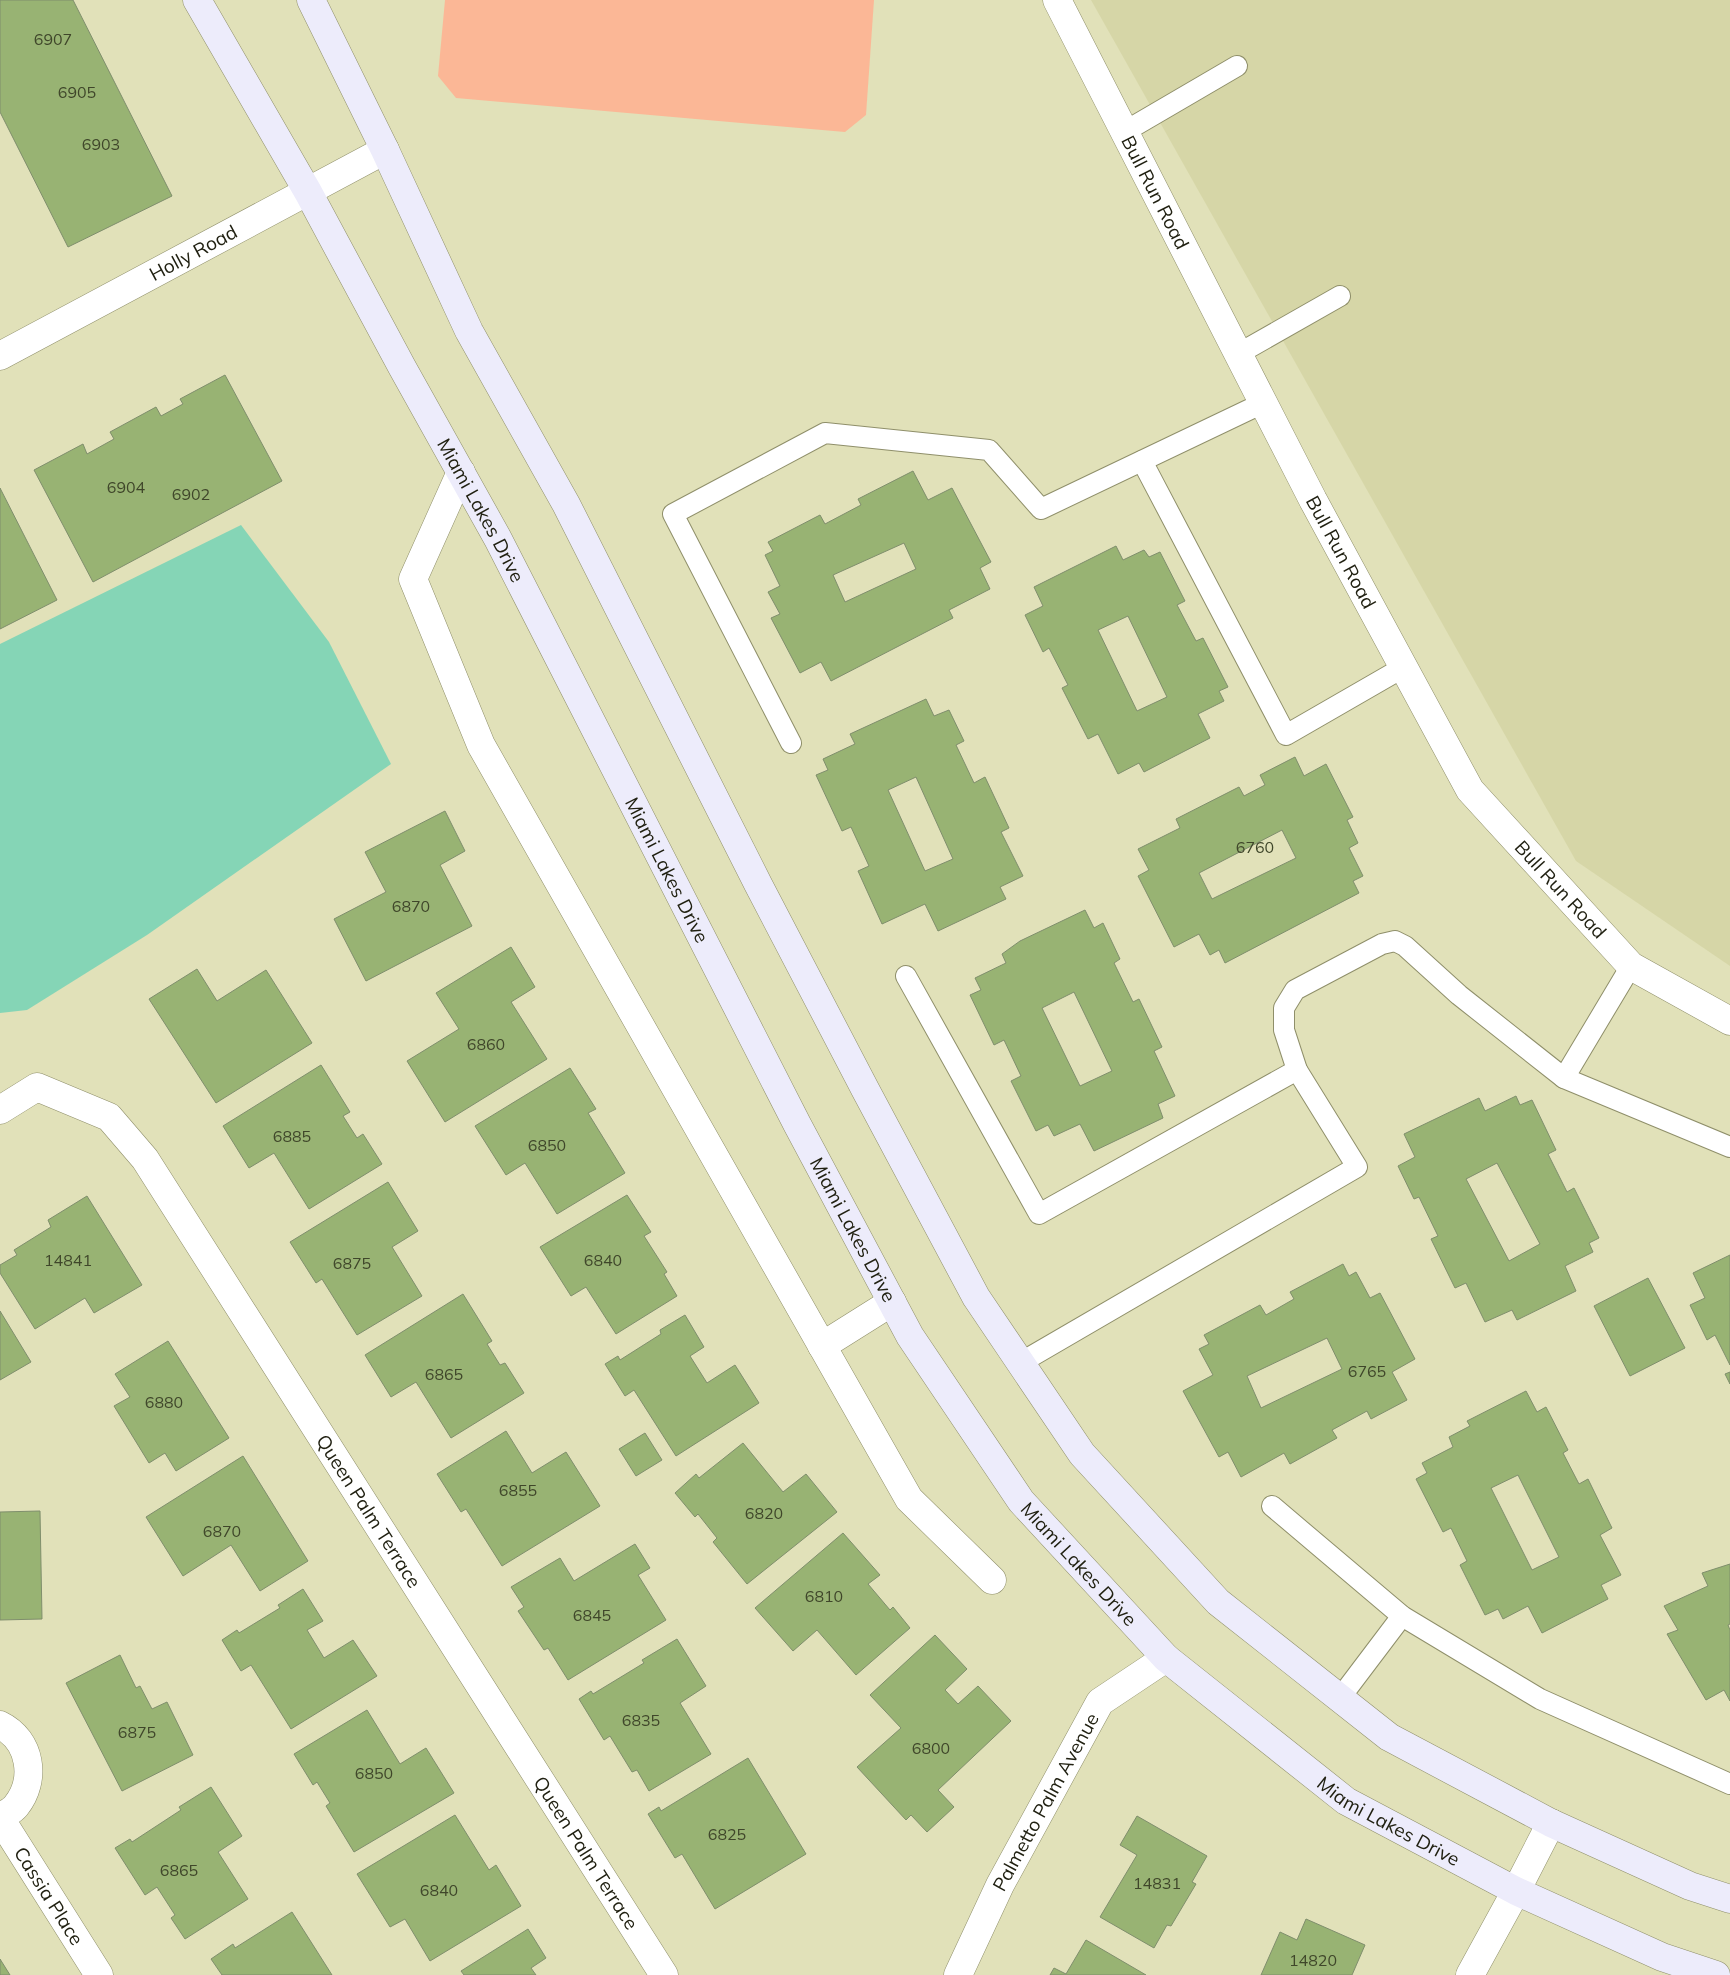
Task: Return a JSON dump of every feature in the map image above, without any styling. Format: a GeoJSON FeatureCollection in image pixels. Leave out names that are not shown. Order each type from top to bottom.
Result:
{"type":"FeatureCollection","features":[{"type":"Feature","properties":{"kind":"main road","name":"Miami Lakes Drive"},"geometry":{"type":"LineString","coordinates":[[197,0],[308,192],[498,540],[792,1116],[910,1336],[1021,1501],[1166,1658],[1346,1801],[1516,1891],[1662,1957],[1716,1975]]}},
{"type":"Feature","properties":{"kind":"main road"},"geometry":{"type":"LineString","coordinates":[[311,0],[385,150],[469,331],[566,504],[758,884],[860,1080],[976,1297],[1082,1454],[1218,1602],[1389,1737],[1551,1822],[1690,1886],[1730,1900]]}},
{"type":"Feature","properties":{"kind":"street","name":"Bull Run Road"},"geometry":{"type":"LineString","coordinates":[[1057,0],[1263,403],[1470,790],[1630,966],[1730,1021]]}},
{"type":"Feature","properties":{"kind":"street","name":"Holly Road"},"geometry":{"type":"LineString","coordinates":[[0,356],[385,150]]}},
{"type":"Feature","properties":{"kind":"street"},"geometry":{"type":"LineString","coordinates":[[460,472],[413,579],[481,745],[909,1499],[992,1580]]}},
{"type":"Feature","properties":{"kind":"street","name":"Queen Palm Terrace"},"geometry":{"type":"LineString","coordinates":[[0,1110],[37,1087],[109,1117],[145,1159],[664,1975]]}},
{"type":"Feature","properties":{"kind":"street"},"geometry":{"type":"LineString","coordinates":[[822,1346],[892,1302]]}},
{"type":"Feature","properties":{"kind":"street","name":"Palmetto Palm Avenue"},"geometry":{"type":"LineString","coordinates":[[958,1975],[1000,1885],[1100,1702],[1166,1658]]}},
{"type":"Feature","properties":{"kind":"street","name":"Cassia Place"},"geometry":{"type":"LineString","coordinates":[[0,1725],[7,1728],[20,1740],[28,1757],[29,1774],[25,1792],[15,1807],[0,1818],[99,1975]]}},
{"type":"Feature","properties":{"kind":"street"},"geometry":{"type":"LineString","coordinates":[[1470,1975],[1551,1822]]}},
{"type":"Feature","properties":{"kind":"lane"},"geometry":{"type":"LineString","coordinates":[[1124,132],[1237,66]]}},
{"type":"Feature","properties":{"kind":"lane"},"geometry":{"type":"LineString","coordinates":[[1238,354],[1340,296]]}},
{"type":"Feature","properties":{"kind":"lane"},"geometry":{"type":"LineString","coordinates":[[792,744],[673,514],[825,434],[989,450],[1041,509],[1263,403]]}},
{"type":"Feature","properties":{"kind":"lane"},"geometry":{"type":"LineString","coordinates":[[1142,461],[1286,735],[1404,667]]}},
{"type":"Feature","properties":{"kind":"lane"},"geometry":{"type":"LineString","coordinates":[[1020,1363],[1357,1166],[1297,1070],[1284,1030],[1284,1008],[1295,990],[1382,944],[1395,941],[1406,946],[1459,995],[1564,1078],[1730,1147]]}},
{"type":"Feature","properties":{"kind":"lane"},"geometry":{"type":"LineString","coordinates":[[1564,1078],[1630,966]]}},
{"type":"Feature","properties":{"kind":"lane"},"geometry":{"type":"LineString","coordinates":[[906,976],[1039,1214],[1297,1070]]}},
{"type":"Feature","properties":{"kind":"lane"},"geometry":{"type":"LineString","coordinates":[[1272,1506],[1402,1616],[1540,1699],[1730,1784]]}},
{"type":"Feature","properties":{"kind":"lane"},"geometry":{"type":"LineString","coordinates":[[1340,1698],[1402,1616]]}},
{"type":"Feature","properties":{"kind":"shaded area"},"geometry":{"type":"Polygon","coordinates":[[[445,0],[874,0],[866,115],[845,132],[456,98],[438,76],[445,0]]]}},
{"type":"Feature","properties":{"kind":"shaded area"},"geometry":{"type":"Polygon","coordinates":[[[1091,0],[1730,0],[1730,966],[1576,861],[1091,0]]]}},
{"type":"Feature","properties":{"kind":"shaded area"},"geometry":{"type":"Polygon","coordinates":[[[241,525],[329,642],[391,764],[147,935],[27,1010],[0,1013],[0,644],[241,525]]]}},
{"type":"Feature","properties":{"kind":"building"},"geometry":{"type":"Polygon","coordinates":[[[0,0],[73,0],[172,196],[68,247],[0,112],[0,0]]]}},
{"type":"Feature","properties":{"kind":"building"},"geometry":{"type":"Polygon","coordinates":[[[225,375],[282,481],[93,582],[34,470],[83,444],[87,454],[114,439],[110,432],[156,407],[161,416],[183,404],[180,399],[225,375]]]}},
{"type":"Feature","properties":{"kind":"building"},"geometry":{"type":"Polygon","coordinates":[[[913,471],[928,500],[952,488],[991,562],[980,568],[990,589],[949,610],[953,618],[831,681],[821,662],[800,673],[771,618],[780,614],[768,592],[780,586],[765,555],[773,551],[768,542],[820,515],[825,524],[861,505],[858,499],[913,471]],[[904,543],[833,575],[845,602],[916,569],[904,543]]]}},
{"type":"Feature","properties":{"kind":"building"},"geometry":{"type":"Polygon","coordinates":[[[0,488],[57,600],[0,629],[0,488]]]}},
{"type":"Feature","properties":{"kind":"building"},"geometry":{"type":"Polygon","coordinates":[[[1116,546],[1123,560],[1144,550],[1149,557],[1160,552],[1185,601],[1177,605],[1196,641],[1203,638],[1228,687],[1219,691],[1224,701],[1198,714],[1210,738],[1144,772],[1139,763],[1118,774],[1098,734],[1088,739],[1062,688],[1068,685],[1049,648],[1043,652],[1025,615],[1043,606],[1034,587],[1116,546]],[[1128,616],[1098,630],[1137,711],[1167,697],[1128,616]]]}},
{"type":"Feature","properties":{"kind":"building"},"geometry":{"type":"Polygon","coordinates":[[[926,699],[934,716],[949,710],[964,741],[956,745],[974,783],[985,777],[1009,828],[1001,832],[1023,876],[1000,887],[1006,899],[938,931],[925,904],[882,924],[858,871],[869,866],[851,827],[842,831],[816,775],[828,770],[823,759],[855,744],[850,734],[926,699]],[[916,777],[888,790],[925,871],[953,859],[916,777]]]}},
{"type":"Feature","properties":{"kind":"building"},"geometry":{"type":"Polygon","coordinates":[[[1295,757],[1304,776],[1326,764],[1353,817],[1347,820],[1358,843],[1349,848],[1363,876],[1353,881],[1359,893],[1225,963],[1219,950],[1210,955],[1199,934],[1174,947],[1138,876],[1149,870],[1138,849],[1180,828],[1176,819],[1239,787],[1244,796],[1265,785],[1260,775],[1295,757]],[[1282,830],[1199,873],[1212,899],[1296,858],[1282,830]]]}},
{"type":"Feature","properties":{"kind":"building"},"geometry":{"type":"Polygon","coordinates":[[[445,811],[465,851],[440,865],[472,926],[366,981],[334,919],[386,892],[365,852],[445,811]]]}},
{"type":"Feature","properties":{"kind":"building"},"geometry":{"type":"Polygon","coordinates":[[[1085,910],[1094,928],[1103,923],[1120,959],[1114,963],[1133,1002],[1139,999],[1162,1047],[1154,1051],[1175,1096],[1158,1104],[1163,1118],[1094,1151],[1080,1124],[1054,1136],[1048,1125],[1036,1131],[1011,1081],[1021,1076],[1004,1040],[994,1045],[970,995],[981,990],[975,978],[1006,963],[1002,954],[1020,941],[1085,910]],[[1074,992],[1042,1008],[1080,1086],[1112,1071],[1074,992]]]}},
{"type":"Feature","properties":{"kind":"building"},"geometry":{"type":"Polygon","coordinates":[[[511,947],[535,987],[511,1002],[547,1059],[445,1122],[407,1061],[459,1029],[436,993],[511,947]]]}},
{"type":"Feature","properties":{"kind":"building"},"geometry":{"type":"Polygon","coordinates":[[[197,969],[217,1001],[266,970],[312,1043],[216,1103],[149,999],[197,969]]]}},
{"type":"Feature","properties":{"kind":"building"},"geometry":{"type":"Polygon","coordinates":[[[321,1065],[350,1112],[343,1116],[357,1138],[363,1134],[382,1164],[309,1209],[274,1153],[249,1168],[223,1126],[321,1065]]]}},
{"type":"Feature","properties":{"kind":"building"},"geometry":{"type":"Polygon","coordinates":[[[570,1068],[596,1109],[588,1113],[625,1173],[557,1214],[525,1163],[506,1175],[475,1126],[570,1068]]]}},
{"type":"Feature","properties":{"kind":"building"},"geometry":{"type":"Polygon","coordinates":[[[1516,1096],[1520,1105],[1532,1100],[1556,1150],[1548,1154],[1567,1192],[1574,1188],[1599,1238],[1589,1243],[1593,1252],[1565,1266],[1576,1291],[1517,1320],[1512,1310],[1485,1322],[1466,1283],[1455,1288],[1431,1239],[1438,1236],[1419,1197],[1414,1199],[1398,1166],[1415,1157],[1404,1134],[1479,1098],[1485,1111],[1516,1096]],[[1497,1163],[1466,1179],[1509,1261],[1540,1244],[1497,1163]]]}},
{"type":"Feature","properties":{"kind":"building"},"geometry":{"type":"Polygon","coordinates":[[[388,1182],[418,1231],[392,1247],[422,1296],[357,1335],[322,1279],[316,1283],[290,1242],[388,1182]]]}},
{"type":"Feature","properties":{"kind":"building"},"geometry":{"type":"Polygon","coordinates":[[[627,1195],[651,1232],[644,1236],[667,1272],[664,1274],[677,1296],[616,1334],[586,1287],[571,1296],[540,1247],[627,1195]]]}},
{"type":"Feature","properties":{"kind":"building"},"geometry":{"type":"Polygon","coordinates":[[[87,1196],[142,1285],[94,1313],[85,1298],[35,1329],[0,1273],[0,1265],[17,1255],[14,1250],[51,1227],[48,1220],[87,1196]]]}},
{"type":"Feature","properties":{"kind":"building"},"geometry":{"type":"Polygon","coordinates":[[[1730,1255],[1730,1365],[1715,1335],[1707,1340],[1690,1305],[1705,1298],[1693,1273],[1730,1255]]]}},
{"type":"Feature","properties":{"kind":"building"},"geometry":{"type":"Polygon","coordinates":[[[1343,1264],[1349,1276],[1356,1272],[1370,1298],[1380,1293],[1415,1359],[1392,1372],[1407,1400],[1371,1419],[1367,1411],[1332,1430],[1337,1438],[1290,1464],[1284,1453],[1241,1477],[1228,1452],[1219,1457],[1183,1391],[1213,1375],[1199,1349],[1209,1344],[1204,1335],[1260,1305],[1266,1315],[1294,1299],[1290,1292],[1343,1264]],[[1327,1338],[1247,1376],[1261,1408],[1342,1369],[1327,1338]]]}},
{"type":"Feature","properties":{"kind":"building"},"geometry":{"type":"Polygon","coordinates":[[[1648,1278],[1685,1348],[1630,1376],[1594,1306],[1648,1278]]]}},
{"type":"Feature","properties":{"kind":"building"},"geometry":{"type":"Polygon","coordinates":[[[463,1294],[492,1341],[487,1344],[500,1365],[505,1363],[524,1393],[451,1438],[416,1382],[391,1397],[365,1355],[463,1294]]]}},
{"type":"Feature","properties":{"kind":"building"},"geometry":{"type":"Polygon","coordinates":[[[0,1311],[31,1362],[0,1380],[0,1311]]]}},
{"type":"Feature","properties":{"kind":"building"},"geometry":{"type":"Polygon","coordinates":[[[685,1315],[704,1347],[690,1356],[707,1383],[735,1365],[759,1403],[676,1456],[634,1390],[625,1396],[605,1364],[618,1356],[620,1360],[661,1334],[660,1330],[685,1315]]]}},
{"type":"Feature","properties":{"kind":"building"},"geometry":{"type":"Polygon","coordinates":[[[168,1341],[229,1438],[176,1471],[165,1453],[149,1463],[114,1406],[130,1397],[115,1374],[168,1341]]]}},
{"type":"Feature","properties":{"kind":"building"},"geometry":{"type":"Polygon","coordinates":[[[1730,1372],[1730,1384],[1725,1374],[1730,1372]]]}},
{"type":"Feature","properties":{"kind":"building"},"geometry":{"type":"Polygon","coordinates":[[[1526,1391],[1537,1412],[1546,1407],[1568,1450],[1563,1453],[1579,1484],[1588,1479],[1612,1528],[1600,1535],[1621,1575],[1601,1585],[1608,1599],[1542,1633],[1528,1606],[1503,1619],[1498,1609],[1485,1615],[1460,1565],[1467,1561],[1451,1528],[1443,1532],[1416,1479],[1427,1473],[1422,1463],[1453,1447],[1449,1437],[1470,1426],[1467,1421],[1526,1391]],[[1518,1475],[1491,1488],[1532,1570],[1559,1557],[1518,1475]]]}},
{"type":"Feature","properties":{"kind":"building"},"geometry":{"type":"Polygon","coordinates":[[[506,1431],[532,1473],[566,1452],[600,1506],[502,1566],[466,1509],[461,1512],[437,1474],[506,1431]]]}},
{"type":"Feature","properties":{"kind":"building"},"geometry":{"type":"Polygon","coordinates":[[[645,1433],[662,1460],[636,1476],[619,1449],[645,1433]]]}},
{"type":"Feature","properties":{"kind":"building"},"geometry":{"type":"Polygon","coordinates":[[[743,1443],[783,1492],[806,1474],[837,1512],[747,1584],[713,1542],[717,1538],[698,1514],[695,1517],[675,1493],[696,1474],[699,1478],[743,1443]]]}},
{"type":"Feature","properties":{"kind":"building"},"geometry":{"type":"Polygon","coordinates":[[[243,1456],[308,1561],[260,1591],[231,1545],[183,1576],[146,1517],[243,1456]]]}},
{"type":"Feature","properties":{"kind":"building"},"geometry":{"type":"Polygon","coordinates":[[[40,1511],[42,1619],[0,1620],[0,1512],[40,1511]]]}},
{"type":"Feature","properties":{"kind":"building"},"geometry":{"type":"Polygon","coordinates":[[[843,1533],[880,1575],[868,1584],[890,1610],[893,1607],[910,1628],[856,1675],[817,1630],[793,1651],[755,1608],[843,1533]]]}},
{"type":"Feature","properties":{"kind":"building"},"geometry":{"type":"Polygon","coordinates":[[[635,1544],[650,1568],[638,1575],[666,1620],[568,1680],[548,1648],[544,1650],[518,1611],[524,1607],[511,1587],[560,1558],[574,1581],[635,1544]]]}},
{"type":"Feature","properties":{"kind":"building"},"geometry":{"type":"Polygon","coordinates":[[[1730,1564],[1730,1624],[1728,1625],[1730,1630],[1730,1701],[1724,1690],[1706,1700],[1667,1634],[1678,1630],[1664,1606],[1708,1586],[1702,1573],[1730,1564]]]}},
{"type":"Feature","properties":{"kind":"building"},"geometry":{"type":"Polygon","coordinates":[[[303,1589],[323,1621],[307,1630],[324,1658],[353,1640],[377,1676],[291,1729],[251,1665],[241,1671],[222,1640],[237,1630],[239,1633],[280,1608],[278,1605],[303,1589]]]}},
{"type":"Feature","properties":{"kind":"building"},"geometry":{"type":"Polygon","coordinates":[[[935,1635],[967,1669],[945,1690],[958,1704],[978,1686],[1011,1721],[938,1790],[954,1807],[927,1832],[911,1815],[906,1820],[857,1767],[901,1728],[870,1695],[935,1635]]]}},
{"type":"Feature","properties":{"kind":"building"},"geometry":{"type":"Polygon","coordinates":[[[677,1639],[706,1686],[680,1703],[711,1754],[649,1791],[637,1770],[632,1772],[610,1736],[604,1740],[579,1699],[591,1691],[593,1694],[644,1663],[642,1660],[677,1639]]]}},
{"type":"Feature","properties":{"kind":"building"},"geometry":{"type":"Polygon","coordinates":[[[120,1655],[136,1688],[140,1686],[152,1709],[167,1702],[193,1755],[122,1791],[66,1683],[120,1655]]]}},
{"type":"Feature","properties":{"kind":"building"},"geometry":{"type":"Polygon","coordinates":[[[367,1710],[400,1764],[426,1748],[454,1793],[354,1852],[326,1806],[330,1803],[317,1782],[313,1785],[294,1754],[367,1710]]]}},
{"type":"Feature","properties":{"kind":"building"},"geometry":{"type":"Polygon","coordinates":[[[748,1758],[806,1854],[715,1909],[682,1854],[675,1858],[648,1814],[659,1807],[661,1811],[748,1758]]]}},
{"type":"Feature","properties":{"kind":"building"},"geometry":{"type":"Polygon","coordinates":[[[211,1787],[242,1836],[218,1852],[248,1899],[185,1939],[171,1918],[175,1915],[157,1887],[145,1895],[115,1848],[130,1839],[132,1842],[181,1810],[179,1807],[211,1787]]]}},
{"type":"Feature","properties":{"kind":"building"},"geometry":{"type":"Polygon","coordinates":[[[455,1815],[489,1870],[496,1865],[521,1906],[430,1961],[405,1919],[390,1927],[357,1874],[455,1815]]]}},
{"type":"Feature","properties":{"kind":"building"},"geometry":{"type":"Polygon","coordinates":[[[1137,1816],[1207,1856],[1192,1882],[1196,1884],[1171,1926],[1167,1925],[1154,1948],[1100,1917],[1137,1855],[1120,1845],[1137,1816]]]}},
{"type":"Feature","properties":{"kind":"building"},"geometry":{"type":"Polygon","coordinates":[[[292,1912],[332,1975],[222,1975],[211,1959],[233,1944],[235,1948],[292,1912]]]}},
{"type":"Feature","properties":{"kind":"building"},"geometry":{"type":"Polygon","coordinates":[[[1306,1919],[1365,1945],[1352,1975],[1261,1975],[1280,1932],[1297,1940],[1306,1919]]]}},
{"type":"Feature","properties":{"kind":"building"},"geometry":{"type":"Polygon","coordinates":[[[528,1929],[546,1958],[531,1968],[536,1975],[464,1975],[461,1971],[528,1929]]]}},
{"type":"Feature","properties":{"kind":"building"},"geometry":{"type":"Polygon","coordinates":[[[1086,1940],[1146,1975],[1050,1975],[1054,1968],[1066,1974],[1086,1940]]]}},
{"type":"Feature","properties":{"kind":"building"},"geometry":{"type":"Polygon","coordinates":[[[0,1959],[10,1975],[0,1975],[0,1959]]]}}]}
